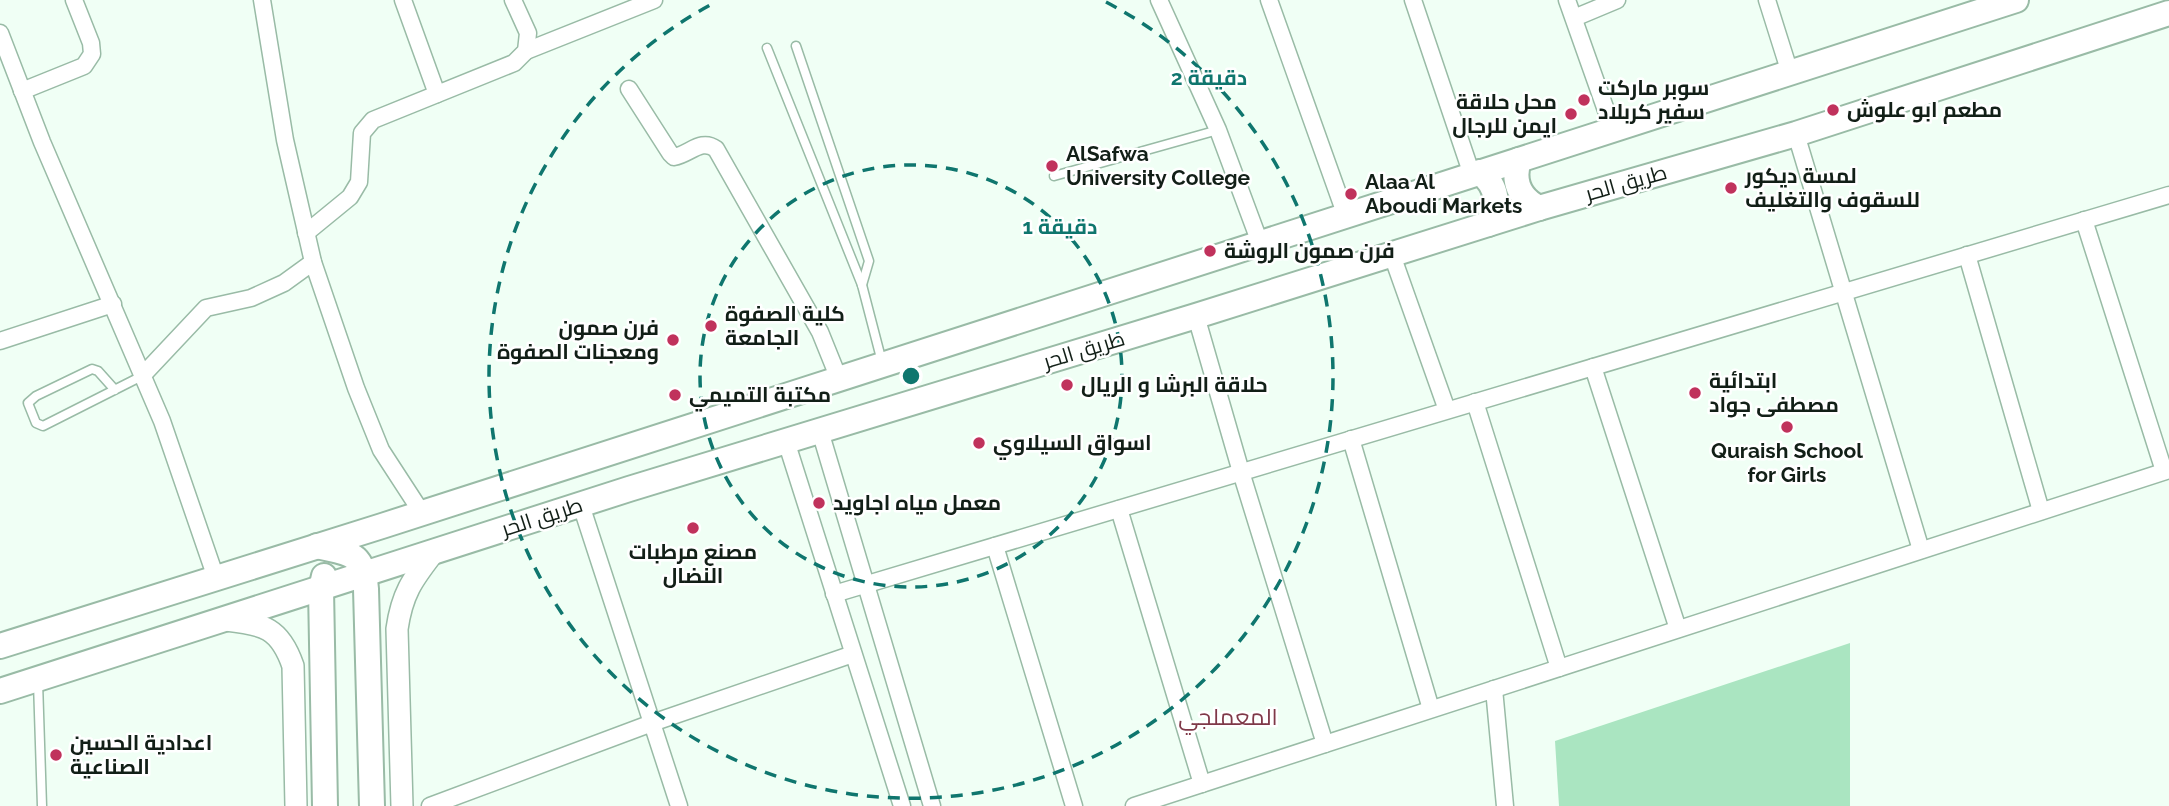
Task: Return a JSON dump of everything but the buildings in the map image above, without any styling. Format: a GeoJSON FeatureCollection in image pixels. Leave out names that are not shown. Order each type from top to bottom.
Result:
{"type":"FeatureCollection","features":[{"type":"Feature","properties":{"kind":"main road","name":"طريق الحر"},"geometry":{"type":"LineString","coordinates":[[0,646],[216,578],[319,550],[366,531],[2014,0]]}},
{"type":"Feature","properties":{"kind":"main road","name":"طريق الحر"},"geometry":{"type":"LineString","coordinates":[[0,691],[629,489],[1539,208],[1796,134],[2169,13]]}},
{"type":"Feature","properties":{"kind":"main road"},"geometry":{"type":"LineString","coordinates":[[1519,160],[1516,169],[1518,188],[1530,204],[1539,208]]}},
{"type":"Feature","properties":{"kind":"main road"},"geometry":{"type":"LineString","coordinates":[[1476,174],[1488,179],[1496,196],[1496,206],[1488,224]]}},
{"type":"Feature","properties":{"kind":"main road"},"geometry":{"type":"LineString","coordinates":[[615,452],[615,473],[629,489]]}},
{"type":"Feature","properties":{"kind":"main road"},"geometry":{"type":"LineString","coordinates":[[576,464],[587,483],[587,491],[581,505]]}},
{"type":"Feature","properties":{"kind":"main road"},"geometry":{"type":"LineString","coordinates":[[366,531],[374,572],[372,806]]}},
{"type":"Feature","properties":{"kind":"main road"},"geometry":{"type":"LineString","coordinates":[[325,806],[315,577],[312,562],[319,550],[358,560],[374,572]]}},
{"type":"Feature","properties":{"kind":"main road"},"geometry":{"type":"LineString","coordinates":[[107,613],[104,636],[117,654]]}},
{"type":"Feature","properties":{"kind":"main road"},"geometry":{"type":"LineString","coordinates":[[75,623],[85,644],[82,660],[77,667]]}},
{"type":"Feature","properties":{"kind":"street"},"geometry":{"type":"LineString","coordinates":[[22,91],[84,66],[92,54],[91,43],[74,0]]}},
{"type":"Feature","properties":{"kind":"street"},"geometry":{"type":"LineString","coordinates":[[262,0],[297,202],[313,262],[356,388],[381,450],[422,513]]}},
{"type":"Feature","properties":{"kind":"street"},"geometry":{"type":"LineString","coordinates":[[403,0],[437,94]]}},
{"type":"Feature","properties":{"kind":"street"},"geometry":{"type":"LineString","coordinates":[[513,0],[527,33],[526,51]]}},
{"type":"Feature","properties":{"kind":"street"},"geometry":{"type":"LineString","coordinates":[[306,233],[355,190],[359,182],[362,133],[373,120],[514,63],[526,51],[654,0]]}},
{"type":"Feature","properties":{"kind":"street"},"geometry":{"type":"LineString","coordinates":[[1159,0],[1218,130],[1259,243]]}},
{"type":"Feature","properties":{"kind":"street"},"geometry":{"type":"LineString","coordinates":[[1269,0],[1346,216]]}},
{"type":"Feature","properties":{"kind":"street"},"geometry":{"type":"LineString","coordinates":[[1413,0],[1476,174]]}},
{"type":"Feature","properties":{"kind":"street"},"geometry":{"type":"LineString","coordinates":[[1567,0],[1613,130]]}},
{"type":"Feature","properties":{"kind":"street"},"geometry":{"type":"LineString","coordinates":[[1574,18],[1617,0]]}},
{"type":"Feature","properties":{"kind":"street"},"geometry":{"type":"LineString","coordinates":[[1767,0],[1790,73]]}},
{"type":"Feature","properties":{"kind":"street"},"geometry":{"type":"LineString","coordinates":[[0,33],[42,142],[162,421],[216,578]]}},
{"type":"Feature","properties":{"kind":"street"},"geometry":{"type":"LineString","coordinates":[[629,89],[674,157],[703,144],[716,149],[820,332],[839,379]]}},
{"type":"Feature","properties":{"kind":"street"},"geometry":{"type":"LineString","coordinates":[[1796,134],[1921,550]]}},
{"type":"Feature","properties":{"kind":"street"},"geometry":{"type":"LineString","coordinates":[[834,594],[2169,195]]}},
{"type":"Feature","properties":{"kind":"street"},"geometry":{"type":"LineString","coordinates":[[1134,806],[2166,470],[2084,220]]}},
{"type":"Feature","properties":{"kind":"street"},"geometry":{"type":"LineString","coordinates":[[1392,255],[1447,410]]}},
{"type":"Feature","properties":{"kind":"street"},"geometry":{"type":"LineString","coordinates":[[1967,255],[2041,511]]}},
{"type":"Feature","properties":{"kind":"street"},"geometry":{"type":"LineString","coordinates":[[142,376],[206,308],[251,298],[284,283],[313,262]]}},
{"type":"Feature","properties":{"kind":"street"},"geometry":{"type":"LineString","coordinates":[[0,341],[113,304]]}},
{"type":"Feature","properties":{"kind":"street"},"geometry":{"type":"LineString","coordinates":[[1196,316],[1325,744]]}},
{"type":"Feature","properties":{"kind":"street"},"geometry":{"type":"LineString","coordinates":[[1593,367],[1678,629]]}},
{"type":"Feature","properties":{"kind":"street"},"geometry":{"type":"LineString","coordinates":[[1475,402],[1559,668]]}},
{"type":"Feature","properties":{"kind":"street"},"geometry":{"type":"LineString","coordinates":[[820,430],[932,806]]}},
{"type":"Feature","properties":{"kind":"street"},"geometry":{"type":"LineString","coordinates":[[1351,439],[1431,709]]}},
{"type":"Feature","properties":{"kind":"street"},"geometry":{"type":"LineString","coordinates":[[786,441],[902,806]]}},
{"type":"Feature","properties":{"kind":"street"},"geometry":{"type":"LineString","coordinates":[[581,505],[679,806]]}},
{"type":"Feature","properties":{"kind":"street"},"geometry":{"type":"LineString","coordinates":[[1119,509],[1202,784]]}},
{"type":"Feature","properties":{"kind":"street"},"geometry":{"type":"LineString","coordinates":[[995,546],[1074,806]]}},
{"type":"Feature","properties":{"kind":"street"},"geometry":{"type":"LineString","coordinates":[[402,806],[397,629],[400,604],[410,582],[433,552]]}},
{"type":"Feature","properties":{"kind":"street"},"geometry":{"type":"LineString","coordinates":[[224,620],[256,623],[265,627],[275,633],[287,649],[293,666],[296,806]]}},
{"type":"Feature","properties":{"kind":"street"},"geometry":{"type":"LineString","coordinates":[[430,806],[652,723],[853,654]]}},
{"type":"Feature","properties":{"kind":"street"},"geometry":{"type":"LineString","coordinates":[[1494,689],[1505,806]]}},
{"type":"Feature","properties":{"kind":"lane"},"geometry":{"type":"LineString","coordinates":[[796,46],[869,261],[862,285]]}},
{"type":"Feature","properties":{"kind":"lane"},"geometry":{"type":"LineString","coordinates":[[767,47],[862,285],[883,365]]}},
{"type":"Feature","properties":{"kind":"lane"},"geometry":{"type":"LineString","coordinates":[[1054,176],[1218,130]]}},
{"type":"Feature","properties":{"kind":"lane"},"geometry":{"type":"LineString","coordinates":[[115,390],[93,369],[27,402],[36,423],[43,426],[115,390],[142,376]]}},
{"type":"Feature","properties":{"kind":"lane"},"geometry":{"type":"LineString","coordinates":[[38,680],[41,806]]}},
{"type":"Feature","properties":{"kind":"green space"},"geometry":{"type":"Polygon","coordinates":[[[1850,643],[1850,806],[1559,806],[1555,741],[1850,643]]]}},
{"type":"Feature","properties":{"kind":"place","name":"سوبر ماركت سفير كربلاد"},"geometry":{"type":"Point","coordinates":[1584,100]}},
{"type":"Feature","properties":{"kind":"place","name":"مطعم ابو علوش"},"geometry":{"type":"Point","coordinates":[1833,110]}},
{"type":"Feature","properties":{"kind":"place","name":"محل حلاقة ايمن للرجال"},"geometry":{"type":"Point","coordinates":[1571,114]}},
{"type":"Feature","properties":{"kind":"place","name":"AlSafwa University College"},"geometry":{"type":"Point","coordinates":[1052,166]}},
{"type":"Feature","properties":{"kind":"place","name":"لمسة ديكور للسقوف والتغليف"},"geometry":{"type":"Point","coordinates":[1731,188]}},
{"type":"Feature","properties":{"kind":"place","name":"Alaa Al Aboudi Markets"},"geometry":{"type":"Point","coordinates":[1351,194]}},
{"type":"Feature","properties":{"kind":"place","name":"فرن صمون الروشة"},"geometry":{"type":"Point","coordinates":[1210,251]}},
{"type":"Feature","properties":{"kind":"place","name":"كلية الصفوة الجامعة"},"geometry":{"type":"Point","coordinates":[711,326]}},
{"type":"Feature","properties":{"kind":"place","name":"فرن صمون ومعجنات الصفوة"},"geometry":{"type":"Point","coordinates":[673,340]}},
{"type":"Feature","properties":{"kind":"place","name":"حلاقة البرشا و الريال"},"geometry":{"type":"Point","coordinates":[1067,385]}},
{"type":"Feature","properties":{"kind":"place","name":"ابتدائية مصطفى جواد"},"geometry":{"type":"Point","coordinates":[1695,393]}},
{"type":"Feature","properties":{"kind":"place","name":"مكتبة التميمي"},"geometry":{"type":"Point","coordinates":[675,395]}},
{"type":"Feature","properties":{"kind":"place","name":"Quraish School for Girls"},"geometry":{"type":"Point","coordinates":[1787,427]}},
{"type":"Feature","properties":{"kind":"place","name":"اسواق السيلاوي"},"geometry":{"type":"Point","coordinates":[979,443]}},
{"type":"Feature","properties":{"kind":"place","name":"معمل مياه اجاويد"},"geometry":{"type":"Point","coordinates":[819,503]}},
{"type":"Feature","properties":{"kind":"place","name":"مصنع مرطبات النضال"},"geometry":{"type":"Point","coordinates":[693,528]}},
{"type":"Feature","properties":{"kind":"place","name":"اعدادية الحسين الصناعية"},"geometry":{"type":"Point","coordinates":[56,755]}},
{"type":"Feature","properties":{"kind":"district","name":"المعملجي"},"geometry":{"type":"Point","coordinates":[1228,717]}}]}
